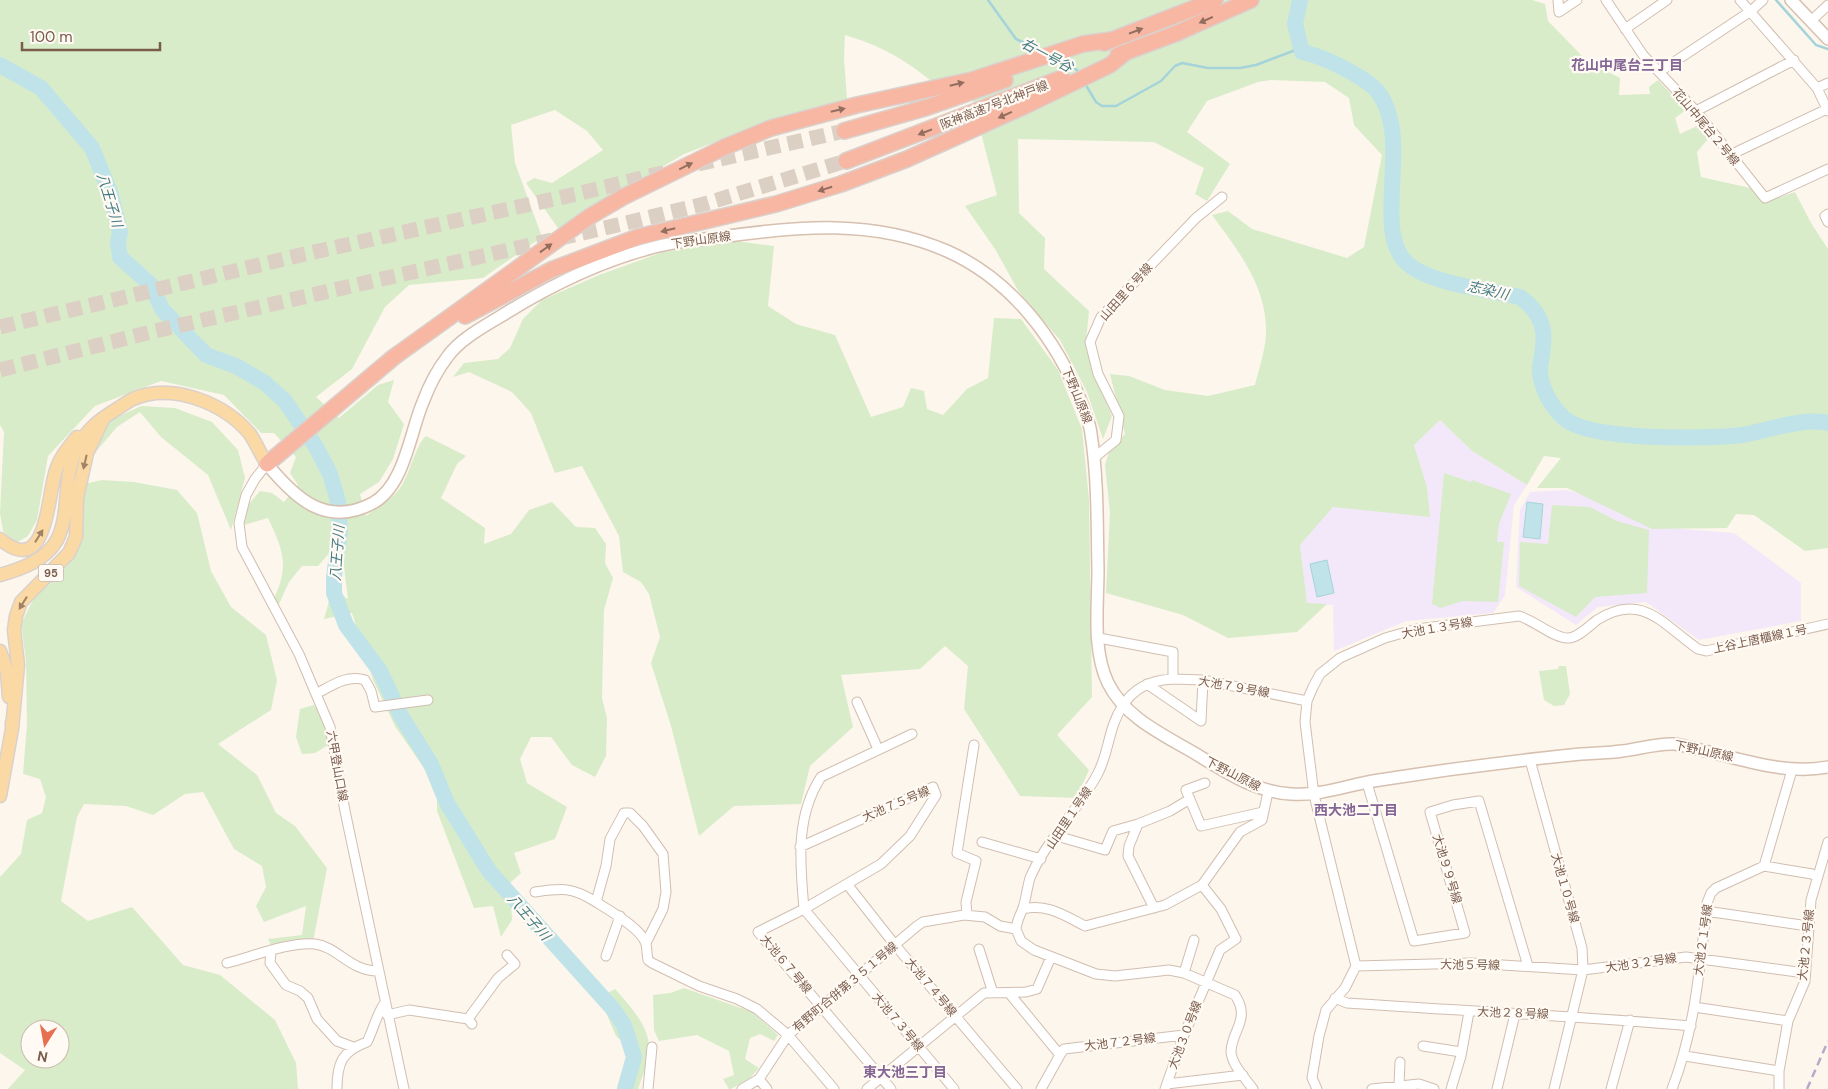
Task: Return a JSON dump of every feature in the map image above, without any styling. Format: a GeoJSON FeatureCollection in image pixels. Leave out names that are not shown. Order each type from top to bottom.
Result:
{"type":"FeatureCollection","features":[{"type":"Feature","properties":{"kind":"highway","name":"阪神高速7号北神戸線"},"geometry":{"type":"LineString","coordinates":[[844,131],[876,123],[986,87],[1215,0]]}},
{"type":"Feature","properties":{"kind":"highway","name":"阪神高速7号北神戸線"},"geometry":{"type":"LineString","coordinates":[[846,161],[1177,33],[1251,0]]}},
{"type":"Feature","properties":{"kind":"highway"},"geometry":{"type":"LineString","coordinates":[[267,464],[286,446],[394,357],[589,216],[623,197],[725,147],[771,128],[858,105],[972,80],[1083,44],[1111,40]]}},
{"type":"Feature","properties":{"kind":"highway"},"geometry":{"type":"LineString","coordinates":[[394,357],[500,296],[551,270],[638,237],[776,204],[872,173],[1025,106],[1110,65],[1126,52]]}},
{"type":"Feature","properties":{"kind":"main road","name":"95"},"geometry":{"type":"LineString","coordinates":[[0,575],[32,564],[48,552],[56,540],[62,523],[68,476],[76,449],[90,427],[132,399],[145,395],[175,394],[204,400],[231,418],[250,434],[267,464]]}},
{"type":"Feature","properties":{"kind":"main road","name":"95"},"geometry":{"type":"LineString","coordinates":[[0,539],[9,547],[22,549],[30,548],[41,537],[47,520],[56,470],[62,456],[86,424],[104,417]]}},
{"type":"Feature","properties":{"kind":"main road","name":"95"},"geometry":{"type":"LineString","coordinates":[[0,796],[12,729],[18,665],[14,630],[16,616],[21,602],[69,553],[76,537],[77,498],[88,453],[104,417]]}},
{"type":"Feature","properties":{"kind":"main road","name":"95"},"geometry":{"type":"LineString","coordinates":[[0,651],[7,672],[12,729]]}},
{"type":"Feature","properties":{"kind":"street"},"geometry":{"type":"LineString","coordinates":[[1558,0],[1559,12],[1577,0]]}},
{"type":"Feature","properties":{"kind":"street","name":"花山中尾台２号線"},"geometry":{"type":"LineString","coordinates":[[1606,0],[1643,55],[1696,111],[1765,198],[1828,169]]}},
{"type":"Feature","properties":{"kind":"street"},"geometry":{"type":"LineString","coordinates":[[1625,29],[1667,0]]}},
{"type":"Feature","properties":{"kind":"street"},"geometry":{"type":"LineString","coordinates":[[1730,155],[1827,110],[1818,88],[1740,0]]}},
{"type":"Feature","properties":{"kind":"street"},"geometry":{"type":"LineString","coordinates":[[1659,72],[1750,11],[1763,0]]}},
{"type":"Feature","properties":{"kind":"street"},"geometry":{"type":"LineString","coordinates":[[1791,0],[1828,40]]}},
{"type":"Feature","properties":{"kind":"street"},"geometry":{"type":"LineString","coordinates":[[1811,21],[1828,6]]}},
{"type":"Feature","properties":{"kind":"street"},"geometry":{"type":"LineString","coordinates":[[1696,111],[1794,60]]}},
{"type":"Feature","properties":{"kind":"street"},"geometry":{"type":"LineString","coordinates":[[1818,88],[1828,83]]}},
{"type":"Feature","properties":{"kind":"street","name":"山田里６号線"},"geometry":{"type":"LineString","coordinates":[[1094,458],[1116,440],[1119,416],[1098,374],[1090,342],[1101,317],[1196,218],[1222,197]]}},
{"type":"Feature","properties":{"kind":"street"},"geometry":{"type":"LineString","coordinates":[[1828,214],[1825,216],[1828,222]]}},
{"type":"Feature","properties":{"kind":"street","name":"下野山原線"},"geometry":{"type":"LineString","coordinates":[[267,464],[290,492],[308,504],[333,511],[351,511],[370,505],[383,496],[395,478],[408,452],[421,406],[438,371],[452,350],[495,320],[556,284],[660,245],[799,228],[850,226],[906,236],[951,252],[997,282],[1035,318],[1068,370],[1091,428],[1097,492],[1098,638],[1105,675],[1122,706],[1149,726],[1249,785],[1268,792],[1314,794],[1367,782],[1467,767],[1672,744],[1792,770],[1828,767]]}},
{"type":"Feature","properties":{"kind":"street","name":"六甲登山口線"},"geometry":{"type":"LineString","coordinates":[[267,464],[255,479],[246,495],[239,523],[242,547],[299,654],[330,727],[378,971],[404,1089]]}},
{"type":"Feature","properties":{"kind":"street","name":"大池１３号線"},"geometry":{"type":"LineString","coordinates":[[1356,966],[1314,794],[1305,722],[1307,701],[1320,674],[1340,658],[1377,641],[1417,629],[1519,616],[1527,618],[1561,638],[1569,638],[1607,614],[1630,609],[1644,610]]}},
{"type":"Feature","properties":{"kind":"street","name":"上谷上唐櫃線１号"},"geometry":{"type":"LineString","coordinates":[[1644,610],[1698,649],[1706,651],[1828,624]]}},
{"type":"Feature","properties":{"kind":"street"},"geometry":{"type":"LineString","coordinates":[[1098,638],[1173,652],[1173,679]]}},
{"type":"Feature","properties":{"kind":"street"},"geometry":{"type":"LineString","coordinates":[[316,694],[340,681],[357,677],[365,680],[371,691],[375,707],[428,700]]}},
{"type":"Feature","properties":{"kind":"street","name":"大池７９号線"},"geometry":{"type":"LineString","coordinates":[[1146,684],[1157,680],[1203,680],[1307,701]]}},
{"type":"Feature","properties":{"kind":"street"},"geometry":{"type":"LineString","coordinates":[[1122,706],[1135,692],[1146,684],[1201,720],[1203,680]]}},
{"type":"Feature","properties":{"kind":"street"},"geometry":{"type":"LineString","coordinates":[[857,702],[878,749]]}},
{"type":"Feature","properties":{"kind":"street","name":"山田里１号線"},"geometry":{"type":"LineString","coordinates":[[1016,929],[1018,916],[1031,877],[1098,774],[1110,732],[1122,706]]}},
{"type":"Feature","properties":{"kind":"street"},"geometry":{"type":"LineString","coordinates":[[804,908],[800,847],[804,816],[812,790],[821,777],[912,734]]}},
{"type":"Feature","properties":{"kind":"street"},"geometry":{"type":"LineString","coordinates":[[974,745],[957,853],[976,861],[966,902],[967,915],[985,917],[1000,926],[1016,929],[1021,941],[1051,957],[1096,974],[1115,976],[1169,970],[1184,973],[1235,995],[1240,1002],[1240,1027],[1231,1051],[1234,1061],[1253,1089]]}},
{"type":"Feature","properties":{"kind":"street","name":"大池１０号線"},"geometry":{"type":"LineString","coordinates":[[1530,760],[1582,948],[1583,970],[1554,1089]]}},
{"type":"Feature","properties":{"kind":"street"},"geometry":{"type":"LineString","coordinates":[[1792,770],[1764,866],[1812,874],[1817,877]]}},
{"type":"Feature","properties":{"kind":"street","name":"大池９９号線"},"geometry":{"type":"LineString","coordinates":[[1367,782],[1414,940],[1466,933],[1430,812],[1453,805],[1480,801],[1528,966]]}},
{"type":"Feature","properties":{"kind":"street"},"geometry":{"type":"LineString","coordinates":[[1205,783],[1186,790],[1201,826],[1264,812]]}},
{"type":"Feature","properties":{"kind":"street","name":"大池７５号線"},"geometry":{"type":"LineString","coordinates":[[758,932],[881,864],[910,836],[936,795],[934,786],[800,847]]}},
{"type":"Feature","properties":{"kind":"street"},"geometry":{"type":"LineString","coordinates":[[1022,908],[1031,906],[1050,908],[1085,926],[1165,906],[1202,885],[1240,832],[1262,820],[1268,792]]}},
{"type":"Feature","properties":{"kind":"street"},"geometry":{"type":"LineString","coordinates":[[1057,836],[1105,850],[1113,831],[1138,824],[1190,799]]}},
{"type":"Feature","properties":{"kind":"street"},"geometry":{"type":"LineString","coordinates":[[596,902],[610,839],[624,813],[630,813],[643,826],[662,854],[666,892],[663,909],[646,943],[648,960],[652,964],[699,986],[737,999],[757,1010],[788,1035],[834,1089]]}},
{"type":"Feature","properties":{"kind":"street"},"geometry":{"type":"LineString","coordinates":[[1138,824],[1129,846],[1128,856],[1154,908]]}},
{"type":"Feature","properties":{"kind":"street"},"geometry":{"type":"LineString","coordinates":[[982,842],[1041,859]]}},
{"type":"Feature","properties":{"kind":"street","name":"大池２３号線"},"geometry":{"type":"LineString","coordinates":[[1779,1089],[1779,1071],[1788,1021],[1805,981],[1811,900],[1828,842]]}},
{"type":"Feature","properties":{"kind":"street","name":"大池２１号線"},"geometry":{"type":"LineString","coordinates":[[1672,1089],[1684,1056],[1691,1026],[1706,910],[1711,894],[1716,888],[1764,866]]}},
{"type":"Feature","properties":{"kind":"street","name":"大池７４号線"},"geometry":{"type":"LineString","coordinates":[[847,884],[895,945],[1017,1089]]}},
{"type":"Feature","properties":{"kind":"street","name":"大池３０号線"},"geometry":{"type":"LineString","coordinates":[[1166,1087],[1184,1035],[1220,950],[1236,939],[1220,909],[1202,885]]}},
{"type":"Feature","properties":{"kind":"street"},"geometry":{"type":"LineString","coordinates":[[535,892],[564,888],[579,891],[620,916],[646,943]]}},
{"type":"Feature","properties":{"kind":"street","name":"大池７３号線"},"geometry":{"type":"LineString","coordinates":[[804,908],[858,976],[954,1089]]}},
{"type":"Feature","properties":{"kind":"street"},"geometry":{"type":"LineString","coordinates":[[1706,910],[1808,926]]}},
{"type":"Feature","properties":{"kind":"street","name":"有野町合併第３５１号線"},"geometry":{"type":"LineString","coordinates":[[742,1089],[758,1079],[788,1035],[923,922],[967,915]]}},
{"type":"Feature","properties":{"kind":"street"},"geometry":{"type":"LineString","coordinates":[[606,956],[620,916]]}},
{"type":"Feature","properties":{"kind":"street","name":"大池６７号線"},"geometry":{"type":"LineString","coordinates":[[758,932],[891,1089]]}},
{"type":"Feature","properties":{"kind":"street"},"geometry":{"type":"LineString","coordinates":[[1184,973],[1194,940]]}},
{"type":"Feature","properties":{"kind":"street"},"geometry":{"type":"LineString","coordinates":[[227,963],[271,952],[286,946],[316,944],[364,971],[378,971]]}},
{"type":"Feature","properties":{"kind":"street"},"geometry":{"type":"LineString","coordinates":[[979,949],[993,992]]}},
{"type":"Feature","properties":{"kind":"street"},"geometry":{"type":"LineString","coordinates":[[271,952],[270,963],[286,985],[300,991],[308,998],[316,1019],[338,1041],[353,1047]]}},
{"type":"Feature","properties":{"kind":"street"},"geometry":{"type":"LineString","coordinates":[[387,1015],[409,1010],[470,1022],[498,978],[515,964],[507,955]]}},
{"type":"Feature","properties":{"kind":"street"},"geometry":{"type":"LineString","coordinates":[[867,1089],[984,993],[1026,992],[1037,989],[1051,957]]}},
{"type":"Feature","properties":{"kind":"street","name":"大池３２号線"},"geometry":{"type":"LineString","coordinates":[[1583,970],[1686,957],[1805,973]]}},
{"type":"Feature","properties":{"kind":"street","name":"大池５号線"},"geometry":{"type":"LineString","coordinates":[[1356,966],[1471,963],[1583,970]]}},
{"type":"Feature","properties":{"kind":"street"},"geometry":{"type":"LineString","coordinates":[[1317,1089],[1312,1078],[1319,1036],[1326,1010],[1346,988],[1356,966]]}},
{"type":"Feature","properties":{"kind":"street"},"geometry":{"type":"LineString","coordinates":[[1009,993],[1060,1056],[1046,1087]]}},
{"type":"Feature","properties":{"kind":"street","name":"大池２８号線"},"geometry":{"type":"LineString","coordinates":[[1335,998],[1347,1003],[1469,1012],[1630,1020],[1691,1026]]}},
{"type":"Feature","properties":{"kind":"street"},"geometry":{"type":"LineString","coordinates":[[337,1089],[340,1064],[353,1047],[367,1042],[376,1026],[380,1007],[385,1003]]}},
{"type":"Feature","properties":{"kind":"street"},"geometry":{"type":"LineString","coordinates":[[1694,1007],[1788,1021]]}},
{"type":"Feature","properties":{"kind":"street"},"geometry":{"type":"LineString","coordinates":[[1451,1089],[1462,1052],[1469,1012]]}},
{"type":"Feature","properties":{"kind":"street"},"geometry":{"type":"LineString","coordinates":[[1497,1089],[1514,1014]]}},
{"type":"Feature","properties":{"kind":"street"},"geometry":{"type":"LineString","coordinates":[[1611,1089],[1630,1020]]}},
{"type":"Feature","properties":{"kind":"street","name":"大池７２号線"},"geometry":{"type":"LineString","coordinates":[[1060,1056],[1064,1049],[1184,1035]]}},
{"type":"Feature","properties":{"kind":"street"},"geometry":{"type":"LineString","coordinates":[[1423,1046],[1462,1052]]}},
{"type":"Feature","properties":{"kind":"street"},"geometry":{"type":"LineString","coordinates":[[648,1089],[652,1047]]}},
{"type":"Feature","properties":{"kind":"street"},"geometry":{"type":"LineString","coordinates":[[1684,1056],[1779,1071]]}},
{"type":"Feature","properties":{"kind":"street"},"geometry":{"type":"LineString","coordinates":[[1396,1087],[1400,1062]]}},
{"type":"Feature","properties":{"kind":"street"},"geometry":{"type":"LineString","coordinates":[[1166,1087],[1243,1075]]}},
{"type":"Feature","properties":{"kind":"street"},"geometry":{"type":"LineString","coordinates":[[758,1079],[767,1089]]}},
{"type":"Feature","properties":{"kind":"street"},"geometry":{"type":"LineString","coordinates":[[1372,1089],[1420,1084],[1434,1089]]}},
{"type":"Feature","properties":{"kind":"shaded area"},"geometry":{"type":"Polygon","coordinates":[[[1440,420],[1472,451],[1527,485],[1514,505],[1505,595],[1493,613],[1406,621],[1334,651],[1333,605],[1307,604],[1300,545],[1333,506],[1429,516],[1427,487],[1414,445],[1440,420]]]}},
{"type":"Feature","properties":{"kind":"shaded area"},"geometry":{"type":"Polygon","coordinates":[[[1566,490],[1605,500],[1659,527],[1734,533],[1801,583],[1801,621],[1699,640],[1646,602],[1598,607],[1576,625],[1516,587],[1520,510],[1530,492],[1566,490]]]}},
{"type":"Feature","properties":{"kind":"green space"},"geometry":{"type":"Polygon","coordinates":[[[0,0],[1532,0],[1545,4],[1548,21],[1588,62],[1620,78],[1619,95],[1650,94],[1649,87],[1658,80],[1686,110],[1675,118],[1680,134],[1699,125],[1708,139],[1697,152],[1701,177],[1750,188],[1763,203],[1795,192],[1811,223],[1828,249],[1828,548],[1805,551],[1754,515],[1736,514],[1727,528],[1652,529],[1567,488],[1537,488],[1561,458],[1544,456],[1527,485],[1472,451],[1440,420],[1414,445],[1427,487],[1430,517],[1333,507],[1300,545],[1307,603],[1327,604],[1297,632],[1228,638],[1183,615],[1106,593],[1110,513],[1105,465],[1109,452],[1125,434],[1110,374],[1129,376],[1165,390],[1208,396],[1255,385],[1266,338],[1262,300],[1241,256],[1212,215],[1228,211],[1252,229],[1347,258],[1364,247],[1382,155],[1354,125],[1349,98],[1325,82],[1271,80],[1258,82],[1207,101],[1187,132],[1230,164],[1207,201],[1195,194],[1204,168],[1154,142],[1018,139],[1019,213],[1045,238],[1044,269],[1089,311],[1086,342],[1099,386],[1112,416],[1103,439],[1087,392],[1060,340],[1019,292],[995,249],[965,206],[997,195],[966,75],[931,81],[890,53],[845,35],[844,59],[847,99],[785,115],[684,154],[558,228],[526,183],[534,178],[552,183],[603,150],[587,131],[555,110],[511,125],[515,163],[542,237],[483,278],[409,285],[385,307],[352,369],[316,397],[339,418],[378,385],[394,380],[388,402],[404,424],[393,459],[379,482],[360,494],[366,516],[389,500],[400,488],[419,446],[426,436],[466,456],[457,464],[441,498],[485,528],[484,544],[511,534],[529,510],[552,502],[576,527],[595,528],[606,544],[605,563],[613,578],[604,610],[602,698],[607,718],[606,756],[595,777],[572,765],[551,737],[531,737],[520,759],[527,783],[567,807],[555,839],[514,853],[521,873],[510,883],[512,920],[501,937],[493,906],[474,908],[437,811],[437,787],[395,726],[373,680],[352,613],[324,619],[329,601],[340,594],[348,599],[344,567],[332,550],[318,566],[302,566],[289,582],[278,606],[273,600],[282,577],[283,568],[278,540],[268,518],[244,525],[248,505],[260,491],[272,493],[284,502],[298,485],[290,473],[296,457],[274,433],[261,433],[224,395],[161,381],[95,406],[48,456],[37,520],[28,536],[16,543],[3,531],[0,513],[4,432],[0,425],[0,0]]]}},
{"type":"Feature","properties":{"kind":"green space"},"geometry":{"type":"Polygon","coordinates":[[[734,241],[774,246],[768,306],[796,324],[835,335],[871,417],[903,407],[911,388],[924,391],[927,409],[943,415],[967,389],[988,378],[994,318],[1021,319],[1058,370],[1082,429],[1089,500],[1092,697],[1057,735],[1089,770],[1076,798],[1020,796],[964,709],[968,666],[945,646],[920,669],[841,675],[853,727],[810,766],[801,804],[734,806],[699,836],[671,726],[651,663],[660,637],[649,594],[641,582],[623,572],[619,536],[582,466],[555,473],[531,413],[512,392],[469,372],[453,377],[464,363],[498,359],[510,348],[523,319],[542,300],[599,275],[663,252],[734,241]]]}},
{"type":"Feature","properties":{"kind":"green space"},"geometry":{"type":"Polygon","coordinates":[[[141,406],[175,408],[212,422],[238,450],[245,478],[231,530],[208,475],[161,437],[140,412],[117,427],[94,454],[92,449],[109,421],[141,406]]]}},
{"type":"Feature","properties":{"kind":"green space"},"geometry":{"type":"Polygon","coordinates":[[[1444,473],[1471,482],[1472,480],[1511,494],[1499,524],[1497,542],[1504,542],[1498,602],[1462,601],[1441,608],[1432,604],[1444,473]]]}},
{"type":"Feature","properties":{"kind":"green space"},"geometry":{"type":"Polygon","coordinates":[[[102,480],[134,482],[177,490],[197,513],[211,571],[231,607],[266,635],[277,680],[271,710],[218,744],[257,775],[276,813],[295,826],[327,868],[313,942],[271,945],[268,939],[302,935],[306,906],[264,922],[256,906],[266,887],[262,866],[234,849],[203,792],[185,794],[153,815],[126,806],[84,804],[77,817],[61,901],[88,921],[132,907],[183,965],[220,975],[275,1020],[296,1063],[298,1089],[8,1089],[25,1070],[24,1069],[70,1069],[70,1019],[20,1019],[20,1067],[0,1053],[0,877],[21,854],[27,820],[42,813],[46,797],[40,779],[23,774],[27,724],[26,661],[21,624],[34,598],[68,565],[79,538],[84,484],[102,480]]]}},
{"type":"Feature","properties":{"kind":"green space"},"geometry":{"type":"Polygon","coordinates":[[[1552,505],[1590,507],[1617,521],[1649,530],[1647,593],[1595,597],[1576,617],[1519,586],[1520,542],[1548,544],[1552,505]]]}},
{"type":"Feature","properties":{"kind":"green space"},"geometry":{"type":"Polygon","coordinates":[[[1559,666],[1566,666],[1570,694],[1564,705],[1554,706],[1544,700],[1539,671],[1558,669],[1559,666]]]}},
{"type":"Feature","properties":{"kind":"green space"},"geometry":{"type":"Polygon","coordinates":[[[314,705],[324,721],[330,744],[315,753],[302,754],[296,737],[300,709],[314,705]]]}},
{"type":"Feature","properties":{"kind":"green space"},"geometry":{"type":"Polygon","coordinates":[[[684,988],[752,1012],[778,1035],[774,1041],[760,1034],[750,1038],[745,1059],[759,1068],[750,1078],[729,1089],[723,1079],[734,1075],[729,1051],[697,1035],[659,1041],[654,1030],[653,995],[670,993],[684,988]]]}},
{"type":"Feature","properties":{"kind":"green space"},"geometry":{"type":"Polygon","coordinates":[[[615,989],[639,1019],[648,1039],[648,1058],[638,1089],[620,1089],[631,1059],[627,1046],[616,1036],[601,1001],[606,994],[615,989]]]}},
{"type":"Feature","properties":{"kind":"water"},"geometry":{"type":"Polygon","coordinates":[[[1527,502],[1543,504],[1540,539],[1523,537],[1527,502]]]}},
{"type":"Feature","properties":{"kind":"water"},"geometry":{"type":"Polygon","coordinates":[[[1327,560],[1334,593],[1317,597],[1310,564],[1327,560]]]}},
{"type":"Feature","properties":{"kind":"waterway","name":"右一号谷"},"geometry":{"type":"LineString","coordinates":[[988,0],[1016,39],[1041,51]]}},
{"type":"Feature","properties":{"kind":"waterway","name":"志染川"},"geometry":{"type":"LineString","coordinates":[[1300,0],[1295,24],[1302,52],[1333,63],[1366,81],[1378,92],[1388,112],[1393,135],[1392,230],[1397,249],[1408,264],[1431,277],[1520,297],[1528,304],[1538,316],[1543,331],[1540,376],[1544,390],[1551,403],[1565,419],[1579,426],[1599,431],[1650,437],[1742,435],[1796,423],[1828,423]]}},
{"type":"Feature","properties":{"kind":"waterway"},"geometry":{"type":"LineString","coordinates":[[1776,0],[1816,45],[1828,49]]}},
{"type":"Feature","properties":{"kind":"waterway","name":"右一号谷"},"geometry":{"type":"LineString","coordinates":[[1084,82],[1096,102],[1102,106],[1116,106],[1161,81],[1175,66],[1182,63],[1208,68],[1240,68],[1256,65],[1293,51],[1302,52]]}},
{"type":"Feature","properties":{"kind":"waterway","name":"右一号谷"},"geometry":{"type":"LineString","coordinates":[[1057,58],[1070,64],[1080,73]]}},
{"type":"Feature","properties":{"kind":"waterway","name":"八王子川"},"geometry":{"type":"LineString","coordinates":[[0,65],[41,88],[92,148],[110,192],[120,232],[118,242],[120,257],[151,285],[162,309],[206,355],[236,366],[265,383],[285,401],[316,447],[330,474],[338,501],[340,531],[334,577],[334,593],[346,625],[380,671],[401,716],[431,764],[447,803],[489,871],[613,1009],[624,1025],[634,1057],[625,1089]]}},
{"type":"Feature","properties":{"kind":"tunnel"},"geometry":{"type":"LineString","coordinates":[[698,164],[844,131]]}},
{"type":"Feature","properties":{"kind":"tunnel"},"geometry":{"type":"LineString","coordinates":[[0,370],[155,331],[704,204],[846,161]]}},
{"type":"Feature","properties":{"kind":"tunnel"},"geometry":{"type":"LineString","coordinates":[[0,327],[305,254],[581,193],[666,172]]}},
{"type":"Feature","properties":{"kind":"railway"},"geometry":{"type":"LineString","coordinates":[[1807,1089],[1828,1041]]}},
{"type":"Feature","properties":{"kind":"district","name":"花山中尾台三丁目"},"geometry":{"type":"Point","coordinates":[1627,65]}},
{"type":"Feature","properties":{"kind":"district","name":"西大池二丁目"},"geometry":{"type":"Point","coordinates":[1356,810]}},
{"type":"Feature","properties":{"kind":"district","name":"東大池三丁目"},"geometry":{"type":"Point","coordinates":[905,1072]}}]}
